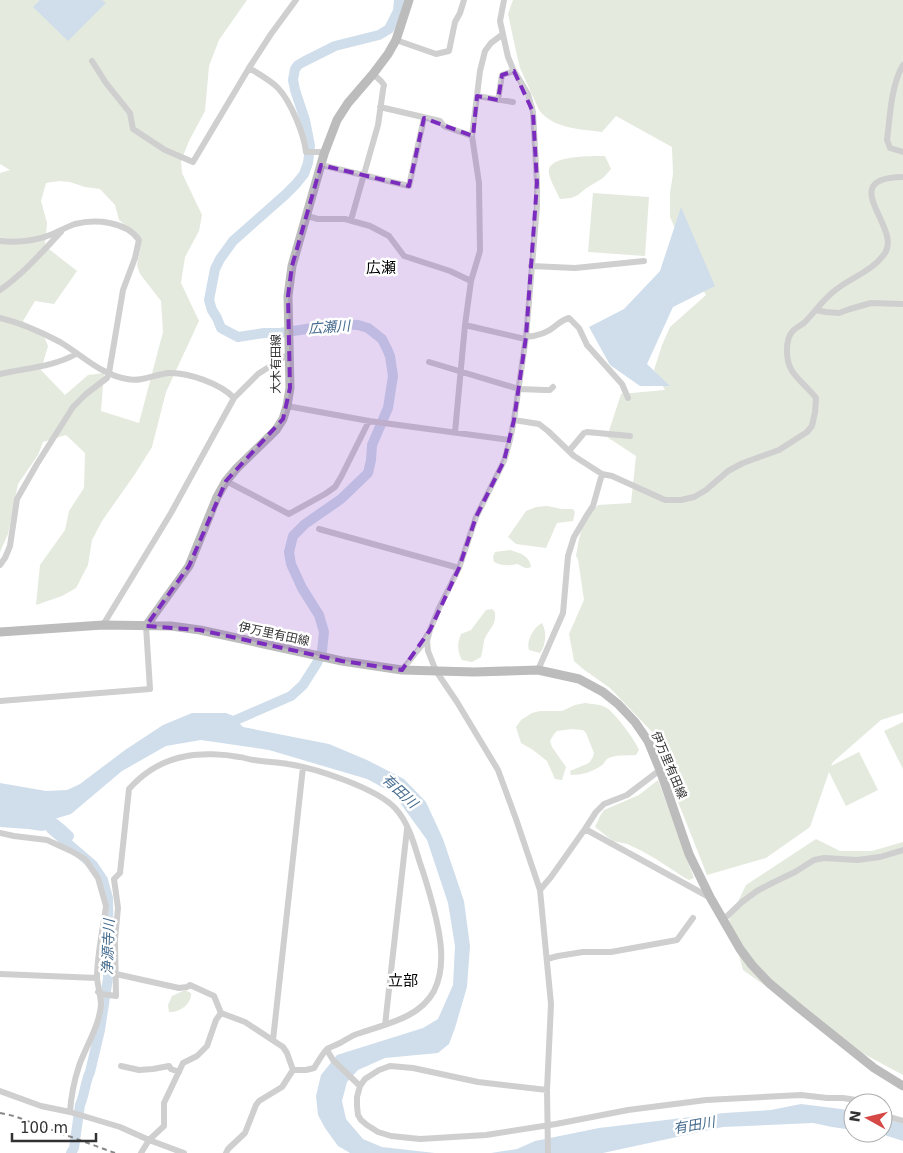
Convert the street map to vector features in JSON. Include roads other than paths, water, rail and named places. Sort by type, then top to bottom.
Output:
[{"type":"main road","name":"大木有田線","points":[[146,626],[189,566],[217,497],[226,481],[276,430],[282,419],[287,406],[290,388],[288,296],[292,266],[321,164],[322,153],[337,120],[388,54],[396,40],[409,0]]},
{"type":"main road","points":[[0,632],[103,625],[146,626]]},
{"type":"main road","name":"伊万里有田線","points":[[146,626],[171,626],[200,630],[342,661],[402,670],[474,672],[538,670],[579,679],[603,692],[618,704],[635,722],[648,741],[689,854],[710,898],[740,949],[752,965],[769,983],[874,1068],[903,1086]]},
{"type":"street","points":[[92,62],[130,113],[133,129],[165,150],[193,162],[249,68],[296,0]]},
{"type":"street","points":[[396,40],[436,54],[449,51],[455,22],[460,14],[464,0]]},
{"type":"street","points":[[402,670],[422,645],[430,630],[459,568],[476,518],[504,462],[510,440],[519,388],[526,338],[537,206],[537,183],[533,112],[528,94],[508,57],[500,21],[504,0]]},
{"type":"street","points":[[455,432],[471,281],[480,252],[479,183],[472,136],[480,71],[485,51],[491,43],[504,34]]},
{"type":"street","points":[[903,65],[896,82],[887,140],[890,148],[903,152]]},
{"type":"street","points":[[249,68],[271,82],[282,94],[304,139],[306,152],[322,153]]},
{"type":"street","points":[[498,100],[502,75],[514,71]]},
{"type":"street","points":[[351,220],[378,125],[384,85],[373,74]]},
{"type":"street","points":[[477,96],[513,102]]},
{"type":"street","points":[[380,107],[440,121],[446,127],[472,136]]},
{"type":"street","points":[[321,164],[409,186],[424,118]]},
{"type":"street","points":[[514,420],[539,424],[574,456],[602,474],[612,476],[665,500],[681,500],[694,497],[706,490],[728,471],[743,463],[779,450],[807,432],[812,426],[815,412],[816,398],[790,368],[787,353],[791,332],[804,322],[833,292],[877,263],[886,251],[886,230],[873,205],[871,197],[872,188],[877,182],[885,179],[903,177]]},
{"type":"street","points":[[307,216],[318,220],[345,218],[370,226],[389,236],[404,256],[450,271],[471,281]]},
{"type":"street","points":[[0,241],[10,242],[49,236],[80,223],[106,223],[123,227],[139,240],[135,258],[123,290],[107,378],[86,394],[74,407],[36,464],[16,499],[10,546],[0,565]]},
{"type":"street","points":[[0,290],[23,271],[66,228]]},
{"type":"street","points":[[532,266],[575,268],[644,261]]},
{"type":"street","points":[[816,310],[839,314],[871,303],[903,304]]},
{"type":"street","points":[[0,318],[29,327],[60,343],[109,373],[125,379],[133,380],[170,373],[193,376],[221,387],[234,398]]},
{"type":"street","points":[[465,325],[526,338],[552,329],[568,318],[579,328],[587,345],[622,384],[628,398]]},
{"type":"street","points":[[0,374],[52,364],[76,354]]},
{"type":"street","points":[[103,625],[171,513],[234,398],[258,374],[289,354]]},
{"type":"street","points":[[429,362],[519,388],[550,390],[553,387]]},
{"type":"street","points":[[287,406],[369,421],[510,440]]},
{"type":"street","points":[[226,481],[289,514],[325,494],[335,486],[342,476],[369,421]]},
{"type":"street","points":[[569,451],[587,432],[630,436]]},
{"type":"street","points":[[538,670],[563,613],[568,556],[576,533],[594,506],[602,474]]},
{"type":"street","points":[[319,529],[459,568]]},
{"type":"street","points":[[0,701],[150,689],[146,626]]},
{"type":"street","points":[[430,630],[427,641],[428,651],[436,671],[458,702],[498,770],[540,890],[550,1004],[547,1090],[548,1153]]},
{"type":"street","points":[[100,993],[116,996],[115,940],[118,908],[114,879],[120,873],[129,789],[136,780],[158,765],[173,759],[188,755],[205,754],[287,763],[341,779],[374,794],[394,808],[408,828],[430,893],[439,929],[442,956],[439,976],[427,1002],[415,1011],[385,1025],[356,1034],[326,1050],[314,1068],[293,1070]]},
{"type":"street","points":[[273,1040],[303,767]]},
{"type":"street","points":[[540,890],[596,812],[604,804],[627,795],[660,770]]},
{"type":"street","points":[[385,1025],[408,828]]},
{"type":"street","points":[[585,829],[710,898]]},
{"type":"street","points":[[0,833],[48,840],[84,859],[98,878],[106,906],[98,955],[97,978],[101,1004],[96,1024],[79,1066],[71,1098],[70,1112]]},
{"type":"street","points":[[723,920],[757,891],[814,860],[824,858],[857,860],[880,857],[903,850]]},
{"type":"street","points":[[547,960],[558,956],[583,952],[611,952],[677,940],[694,918]]},
{"type":"street","points":[[0,974],[97,978]]},
{"type":"street","points":[[116,974],[179,988],[190,985],[214,996],[221,1013],[245,1022],[283,1047],[293,1070]]},
{"type":"street","points":[[141,1153],[149,1140],[164,1126],[164,1103],[183,1063],[197,1056],[207,1046],[216,1020],[221,1013]]},
{"type":"street","points":[[326,1050],[333,1060],[360,1086]]},
{"type":"street","points":[[121,1066],[138,1070],[153,1070],[169,1066],[178,1072]]},
{"type":"street","points":[[547,1090],[478,1082],[421,1069],[390,1066],[370,1075],[360,1086],[357,1106],[358,1115],[361,1120],[378,1132],[391,1136],[420,1139],[486,1135],[547,1126],[628,1110],[706,1100],[801,1095],[843,1098]]},
{"type":"street","points":[[226,1153],[245,1133],[259,1101],[282,1087],[293,1070]]},
{"type":"street","points":[[0,1090],[41,1106],[70,1112],[120,1127],[184,1153]]},
{"type":"water","points":[[40,0],[102,0],[106,3],[68,41],[33,7]]},
{"type":"water","points":[[681,207],[715,286],[673,307],[647,364],[670,386],[640,386],[610,365],[589,327],[624,309],[660,271]]},
{"type":"water","name":"有田川","points":[[192,713],[226,713],[242,719],[239,723],[243,727],[329,744],[367,760],[404,779],[426,802],[443,839],[464,901],[470,946],[467,987],[449,1044],[438,1053],[385,1058],[358,1070],[347,1082],[342,1101],[346,1119],[363,1139],[382,1147],[435,1153],[350,1153],[338,1146],[318,1115],[316,1096],[321,1075],[337,1055],[423,1028],[438,1019],[453,985],[455,946],[448,903],[427,840],[393,793],[367,779],[269,750],[201,740],[166,746],[122,771],[71,814],[51,820],[49,824],[51,829],[42,831],[0,827],[0,783],[46,791],[67,790],[80,784],[125,750],[163,725]]},
{"type":"water","name":"有田川","points":[[801,1104],[843,1109],[843,1129],[813,1123],[723,1127],[603,1153],[491,1153],[517,1149],[535,1141],[599,1128],[724,1113],[771,1110]]},
{"type":"water","points":[[893,1121],[903,1124],[903,1141],[893,1138]]},
{"type":"waterway","name":"広瀬川","points":[[229,723],[291,696],[303,685],[317,663],[322,651],[324,632],[319,615],[302,588],[291,564],[289,552],[293,536],[305,524],[341,499],[368,473],[372,445],[388,408],[393,376],[390,356],[382,339],[368,328],[358,325],[337,324],[280,333],[264,333],[238,337],[221,328],[209,300],[215,269],[233,241],[285,195],[304,174],[308,163],[310,146],[305,120],[293,80],[295,69],[298,65],[335,46],[379,35],[389,29],[398,11],[399,0]]},
{"type":"waterway","name":"浄源寺川","points":[[39,814],[59,826],[69,836],[51,829],[93,865],[103,880],[108,898],[108,978],[100,1030],[80,1105],[74,1148],[71,1153]]},
{"type":"railway","points":[[0,1113],[14,1116],[115,1153]]},
{"type":"district","name":"広瀬","points":[[381,268]]},
{"type":"district","name":"立部","points":[[403,981]]}]
